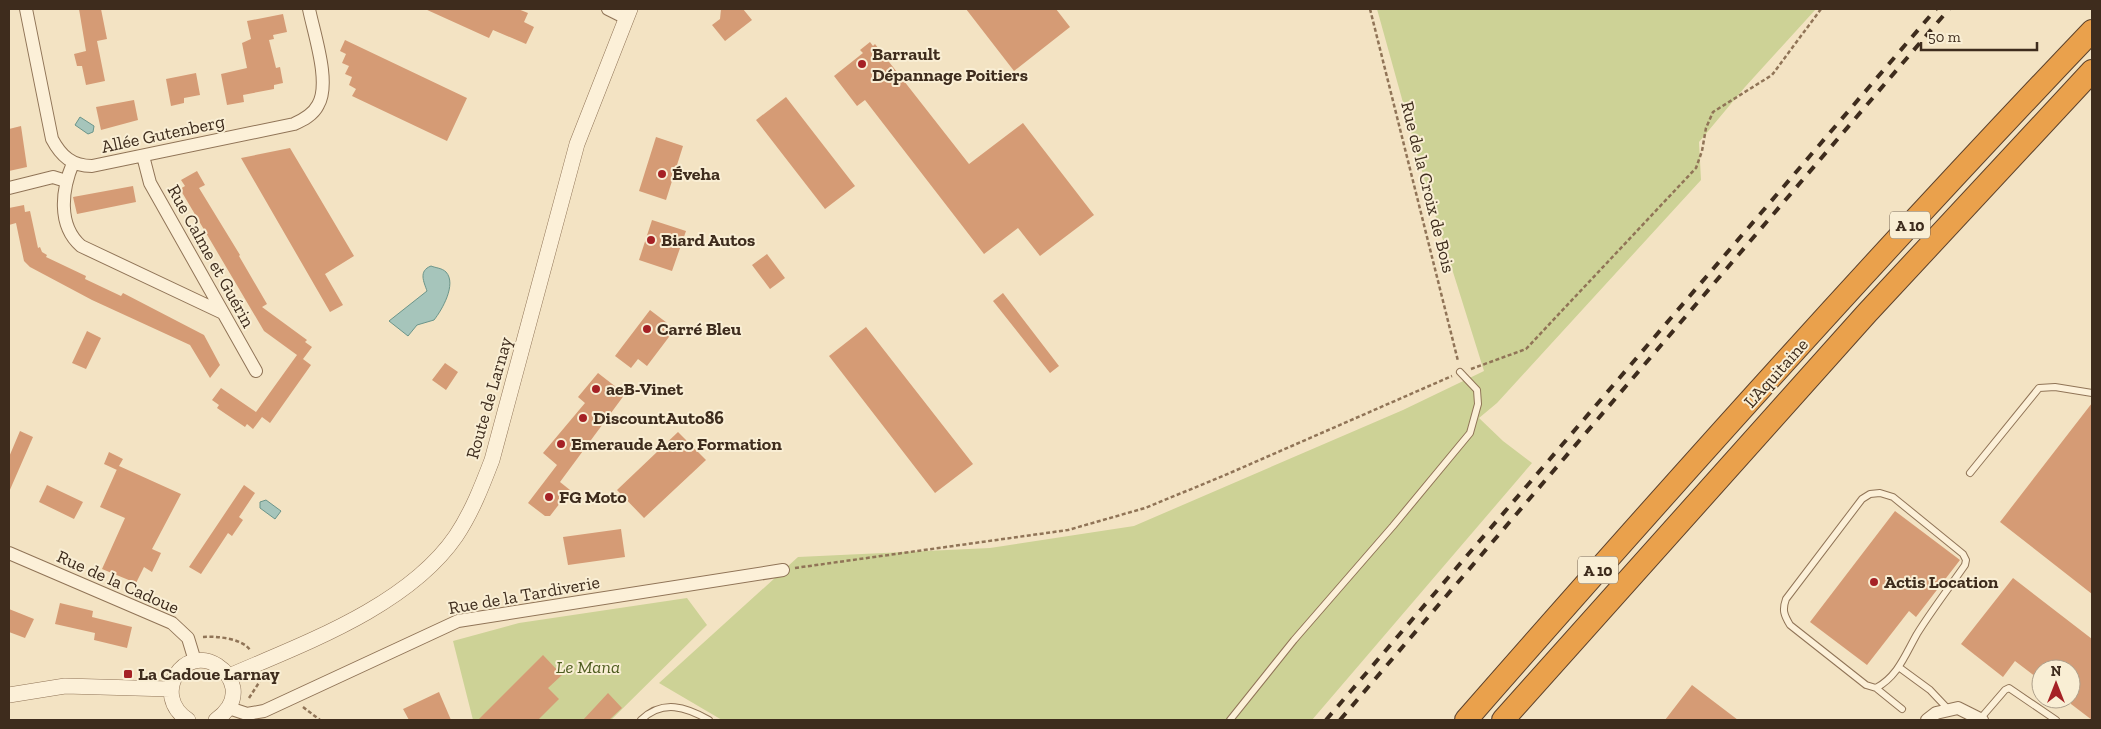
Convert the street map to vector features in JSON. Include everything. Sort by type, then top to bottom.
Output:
[{"type":"highway","name":"L'Aquitaine","points":[[1466,720],[1585,585],[1841,302],[2092,31]]},
{"type":"highway","name":"L'Aquitaine","points":[[1503,720],[1874,306],[2092,71]]},
{"type":"street","points":[[26,9],[52,139],[60,153],[73,163],[66,181],[63,201],[68,229],[72,239],[81,246],[223,313]]},
{"type":"street","name":"Allée Gutenberg","points":[[73,163],[92,166],[294,124],[307,118],[318,106],[323,80],[309,9]]},
{"type":"street","points":[[608,9],[628,13]]},
{"type":"street","name":"Route de Larnay","points":[[229,676],[300,646],[390,600],[431,564],[456,536],[476,501],[492,460],[577,144],[628,13]]},
{"type":"street","name":"Rue Calme et Guérin","points":[[143,156],[150,184],[256,371]]},
{"type":"street","points":[[9,188],[52,177],[66,181]]},
{"type":"street","name":"Rue de la Cadoue","points":[[9,553],[172,624],[188,638],[195,661]]},
{"type":"street","name":"Rue de la Tardiverie","points":[[229,708],[247,714],[264,711],[458,621],[783,570]]},
{"type":"street","points":[[188,720],[174,708],[170,689],[178,671],[195,661],[214,663],[229,676],[233,692],[229,708],[216,720]]},
{"type":"street","points":[[9,695],[65,686],[170,689]]},
{"type":"street","points":[[1927,720],[1936,713],[1948,708],[1966,710],[1981,719]]},
{"type":"lane","points":[[1230,720],[1294,640],[1393,526],[1470,433],[1478,404],[1477,390],[1460,372]]},
{"type":"lane","points":[[1970,473],[2039,388],[2055,387],[2092,393]]},
{"type":"lane","points":[[1876,688],[1884,684],[1900,668],[1918,634],[1965,565],[1966,560],[1962,554],[1893,497],[1880,493],[1870,494],[1862,498],[1786,599],[1784,615],[1790,625],[1815,646],[1866,685],[1876,688],[1902,709]]},
{"type":"lane","points":[[1900,668],[1930,690],[1948,708]]},
{"type":"lane","points":[[1981,719],[2004,690],[2009,688],[2052,719]]},
{"type":"lane","points":[[640,720],[649,712],[670,706],[689,709],[709,720]]},
{"type":"path","name":"Rue de la Croix de Bois","points":[[1370,9],[1460,372]]},
{"type":"path","points":[[783,570],[1068,530],[1145,508],[1223,476],[1460,372],[1526,349],[1696,168],[1712,112],[1772,75],[1821,9]]},
{"type":"green space","points":[[1377,9],[1816,9],[1745,87],[1699,142],[1701,180],[1497,403],[1479,418],[1503,441],[1532,463],[1312,720],[722,720],[659,683],[798,557],[990,548],[1134,526],[1403,410],[1484,371],[1427,189]]},
{"type":"green space","name":"Le Mana","points":[[687,598],[707,625],[611,720],[473,720],[453,641],[519,623]]},
{"type":"water","points":[[80,117],[94,126],[93,132],[88,134],[75,125]]},
{"type":"water","points":[[431,266],[446,272],[449,277],[450,283],[447,297],[434,320],[417,325],[408,336],[389,321],[427,291],[423,274]]},
{"type":"water","points":[[266,500],[281,511],[275,519],[260,508],[260,502]]},
{"type":"building","points":[[79,9],[101,9],[107,39],[97,41],[105,81],[86,85],[82,66],[77,66],[74,54],[86,51]]},
{"type":"building","points":[[425,9],[518,9],[528,13],[524,22],[534,27],[526,44],[493,30],[489,38]]},
{"type":"building","points":[[721,9],[743,9],[752,20],[725,41],[712,25],[720,19]]},
{"type":"building","points":[[966,9],[1056,9],[1070,27],[1014,71]]},
{"type":"building","points":[[283,14],[287,32],[273,35],[274,39],[269,40],[276,68],[280,67],[283,83],[274,85],[274,89],[243,95],[244,102],[227,105],[221,74],[247,68],[242,43],[251,39],[247,21]]},
{"type":"building","points":[[345,40],[467,98],[447,141],[352,96],[356,89],[349,85],[352,77],[345,74],[349,66],[342,63],[346,54],[340,51]]},
{"type":"building","points":[[870,42],[873,46],[875,44],[969,164],[1023,123],[1094,215],[1040,256],[1018,228],[984,254],[865,100],[857,106],[834,76],[863,53],[860,50]]},
{"type":"building","points":[[196,73],[200,95],[184,98],[184,103],[171,106],[166,79]]},
{"type":"building","points":[[786,97],[855,186],[825,209],[756,120]]},
{"type":"building","points":[[134,100],[138,120],[101,130],[96,107]]},
{"type":"building","points":[[21,126],[27,167],[9,171],[9,129]]},
{"type":"building","points":[[656,137],[683,146],[666,200],[639,191]]},
{"type":"building","points":[[290,148],[354,256],[325,274],[343,305],[330,312],[241,158]]},
{"type":"building","points":[[197,171],[205,185],[199,188],[267,304],[262,307],[307,340],[305,342],[312,347],[303,359],[311,365],[270,423],[262,417],[253,429],[247,424],[245,427],[217,408],[219,405],[212,400],[221,388],[256,412],[297,355],[264,331],[180,189],[185,186],[181,180]]},
{"type":"building","points":[[133,186],[136,202],[77,214],[73,197]]},
{"type":"building","points":[[24,205],[25,212],[30,211],[38,248],[40,247],[42,252],[47,255],[46,257],[86,276],[85,279],[121,296],[123,293],[204,335],[220,365],[210,378],[190,345],[92,300],[30,267],[24,261],[16,223],[9,225],[9,208]]},
{"type":"building","points":[[652,220],[686,231],[672,271],[639,260]]},
{"type":"building","points":[[767,254],[785,278],[770,289],[752,265]]},
{"type":"building","points":[[1003,293],[1059,366],[1050,373],[993,301]]},
{"type":"building","points":[[650,310],[675,329],[647,366],[638,359],[631,368],[615,356]]},
{"type":"building","points":[[866,327],[973,464],[935,493],[829,356]]},
{"type":"building","points":[[87,331],[101,338],[86,369],[72,363]]},
{"type":"building","points":[[445,363],[458,372],[446,390],[432,380]]},
{"type":"building","points":[[598,373],[625,394],[560,482],[570,490],[550,516],[545,516],[528,503],[557,465],[543,453],[585,403],[578,397]]},
{"type":"building","points":[[2092,403],[2092,594],[2000,522]]},
{"type":"building","points":[[20,431],[33,437],[9,492],[9,457]]},
{"type":"building","points":[[678,432],[706,460],[644,518],[617,490]]},
{"type":"building","points":[[109,452],[123,459],[119,466],[181,494],[152,549],[161,553],[152,572],[144,567],[136,583],[102,569],[125,518],[100,507],[117,470],[104,464]]},
{"type":"building","points":[[47,485],[83,502],[74,519],[39,502]]},
{"type":"building","points":[[244,485],[255,493],[239,517],[243,520],[232,536],[228,533],[201,574],[189,567]]},
{"type":"building","points":[[1895,511],[1960,560],[1916,617],[1909,611],[1867,665],[1810,622]]},
{"type":"building","points":[[621,529],[625,557],[568,565],[563,537]]},
{"type":"building","points":[[2013,578],[2092,639],[2092,720],[2078,709],[2081,709],[2081,659],[2031,659],[2031,673],[2015,661],[2003,677],[1961,644]]},
{"type":"building","points":[[60,603],[93,611],[92,617],[132,627],[127,648],[94,640],[95,633],[55,624]]},
{"type":"building","points":[[9,609],[34,619],[25,638],[9,632]]},
{"type":"building","points":[[543,655],[562,675],[548,688],[559,699],[538,720],[478,720]]},
{"type":"building","points":[[1692,685],[1738,720],[1665,720]]},
{"type":"building","points":[[439,692],[451,720],[409,720],[403,709]]},
{"type":"building","points":[[608,693],[622,708],[609,720],[583,720]]},
{"type":"railway","points":[[1326,720],[1936,9]]},
{"type":"railway","points":[[1340,720],[1949,9]]},
{"type":"place","name":"Barrault Dépannage Poitiers","points":[[862,64]]},
{"type":"place","name":"Éveha","points":[[662,174]]},
{"type":"place","name":"Biard Autos","points":[[651,240]]},
{"type":"place","name":"Carré Bleu","points":[[647,329]]},
{"type":"place","name":"aeB-Vinet","points":[[596,389]]},
{"type":"place","name":"DiscountAuto86","points":[[583,418]]},
{"type":"place","name":"Emeraude Aero Formation","points":[[561,444]]},
{"type":"place","name":"FG Moto","points":[[549,497]]},
{"type":"place","name":"Actis Location","points":[[1874,582]]},
{"type":"place","name":"La Cadoue Larnay","points":[[128,674]]}]
